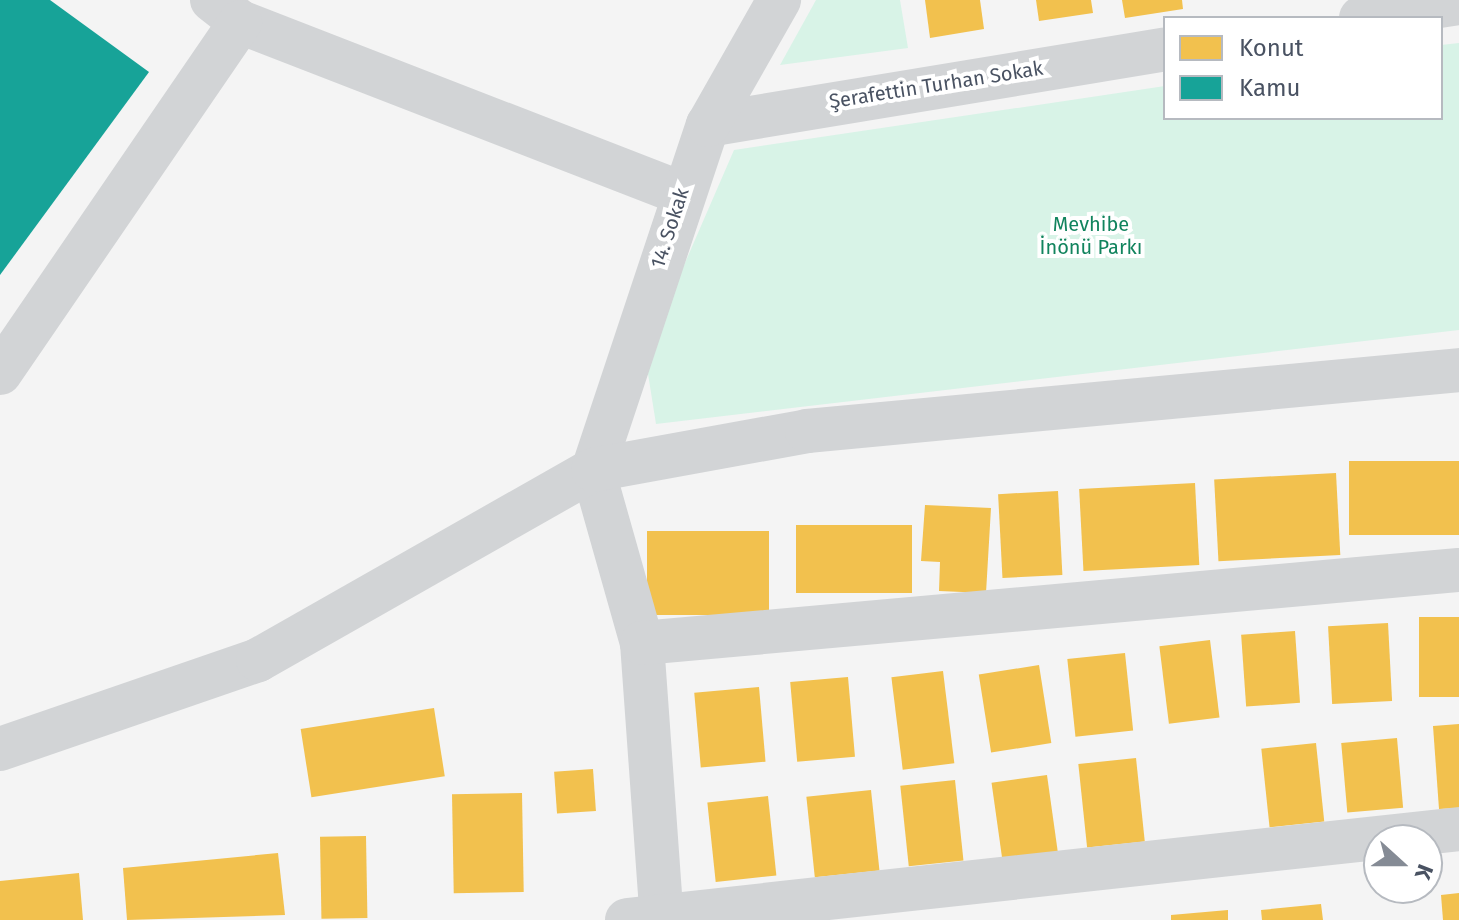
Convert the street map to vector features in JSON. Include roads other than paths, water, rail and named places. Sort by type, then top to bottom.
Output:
[{"type":"street","name":"14. Sokak","points":[[593,470],[681,193],[708,125],[779,0]]},
{"type":"street","points":[[1374,16],[1459,3]]},
{"type":"street","points":[[0,373],[226,11],[681,193]]},
{"type":"street","name":"Şerafettin Turhan Sokak","points":[[708,125],[1163,49]]},
{"type":"street","points":[[0,749],[258,660],[593,470],[807,431],[1459,370]]},
{"type":"street","points":[[593,470],[642,643],[651,919],[1459,829]]},
{"type":"street","points":[[642,643],[1459,570]]},
{"type":"park label","name":"Mevhibe İnönü Parkı","points":[[1091,236]]}]
